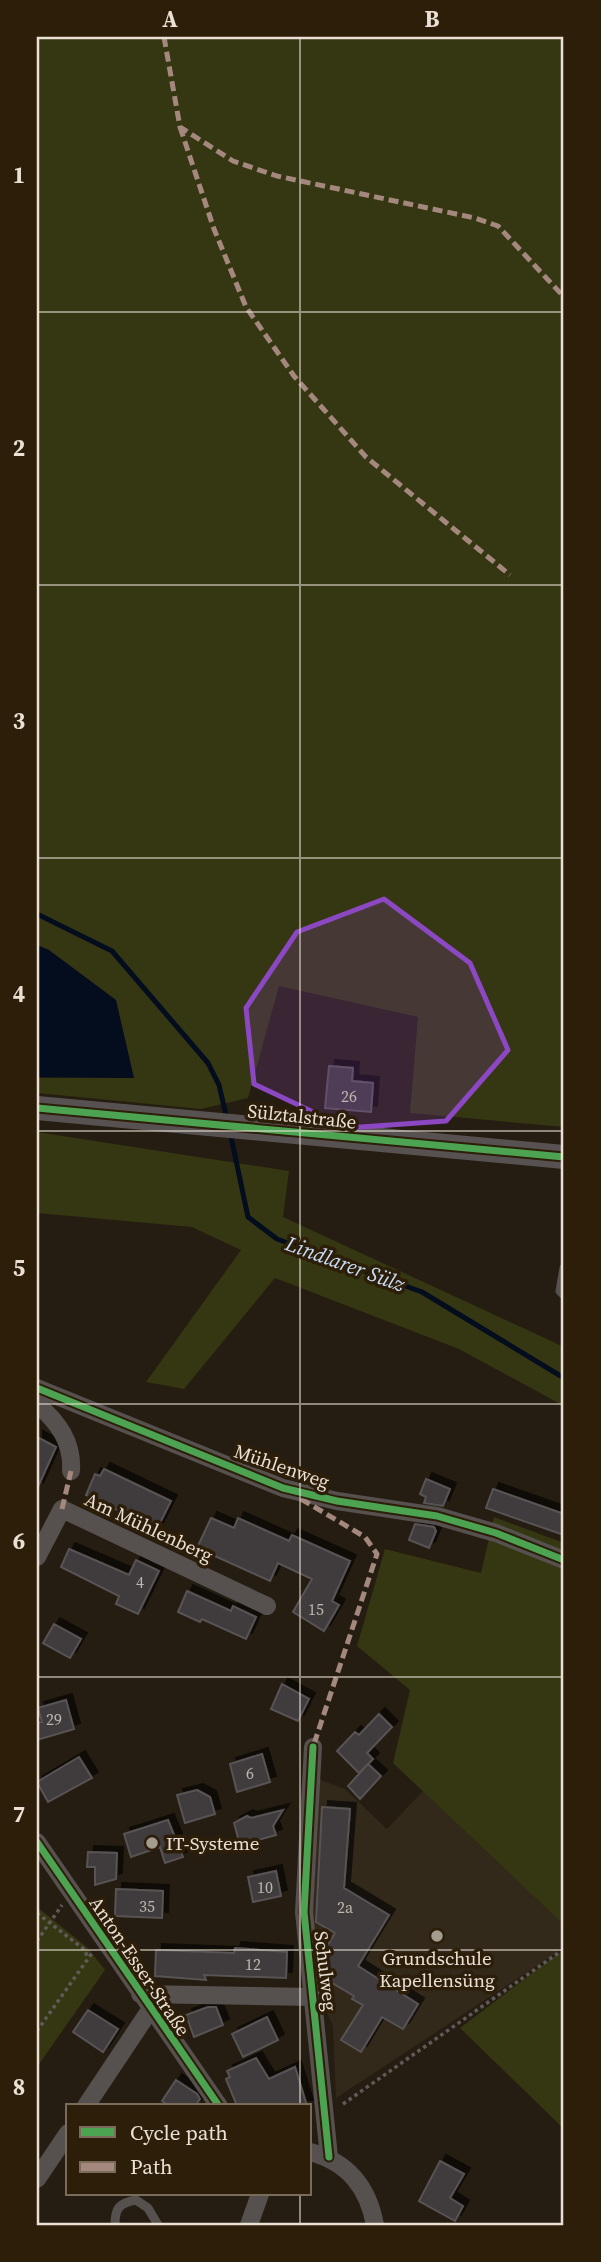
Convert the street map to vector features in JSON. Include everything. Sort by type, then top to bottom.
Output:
[{"type":"main road","name":"Sülztalstraße","points":[[37,1108],[564,1157]]},
{"type":"street","name":"Mühlenweg","points":[[37,1388],[283,1488],[337,1501],[438,1516],[496,1533],[564,1560]]},
{"type":"street","name":"Am Mühlenberg","points":[[37,1404],[60,1426],[67,1439],[71,1471]]},
{"type":"street","name":"Am Mühlenberg","points":[[37,1557],[62,1509],[267,1606]]},
{"type":"street","name":"Schulweg","points":[[313,1747],[304,1912],[308,1977],[315,1997],[329,2157]]},
{"type":"street","name":"Anton-Esser-Straße","points":[[37,1842],[218,2104]]},
{"type":"street","name":"Schulweg","points":[[145,2002],[315,1997]]},
{"type":"street","name":"Anton-Esser-Straße","points":[[87,2104],[145,2002]]},
{"type":"street","points":[[37,2179],[66,2136]]},
{"type":"street","points":[[312,2153],[329,2157],[362,2184],[375,2225]]},
{"type":"street","points":[[249,2225],[259,2196]]},
{"type":"lane","points":[[564,1268],[560,1291],[564,1295]]},
{"type":"lane","points":[[114,2225],[116,2208],[122,2202],[136,2200],[148,2208],[158,2225]]},
{"type":"path","points":[[37,1941],[71,1892]]},
{"type":"path","points":[[37,1913],[85,1950],[88,1956]]},
{"type":"path","points":[[37,2031],[88,1956],[105,1942]]},
{"type":"path","points":[[325,2116],[564,1948]]},
{"type":"highlighted area","points":[[384,899],[470,963],[508,1050],[446,1121],[347,1128],[254,1084],[246,1008],[297,932]]},
{"type":"shaded area","points":[[37,37],[564,37],[564,1127],[410,1113],[418,1017],[279,986],[248,1098],[201,1109],[37,1093],[37,1078],[134,1078],[49,950],[37,945]]},
{"type":"shaded area","points":[[37,1132],[289,1171],[283,1217],[564,1347],[564,1406],[459,1349],[275,1278],[184,1389],[146,1382],[241,1250],[192,1227],[37,1213]]},
{"type":"shaded area","points":[[494,1517],[564,1543],[564,1925],[393,1763],[410,1690],[357,1646],[385,1549],[481,1573]]},
{"type":"shaded area","name":"Grundschule Kapellensüng","points":[[315,1778],[345,1789],[387,1829],[423,1791],[564,1925],[564,1948],[336,2098],[333,2026],[309,1972]]},
{"type":"shaded area","points":[[37,1907],[88,1948],[105,1970],[37,2067]]},
{"type":"shaded area","points":[[564,1949],[564,2129],[460,2028]]},
{"type":"water","points":[[37,945],[49,950],[116,1000],[134,1078],[37,1077]]},
{"type":"building","points":[[329,1066],[353,1068],[352,1081],[373,1083],[371,1112],[325,1108]]},
{"type":"building","points":[[37,1437],[56,1447],[37,1489]]},
{"type":"building","points":[[104,1469],[171,1501],[157,1529],[86,1495],[95,1474],[100,1476]]},
{"type":"building","points":[[426,1479],[450,1489],[443,1506],[424,1503],[426,1497],[420,1494]]},
{"type":"building","points":[[493,1489],[564,1514],[564,1535],[486,1508]]},
{"type":"building","points":[[211,1518],[234,1528],[238,1518],[289,1541],[292,1535],[350,1561],[332,1601],[339,1605],[324,1631],[293,1612],[312,1579],[278,1563],[270,1581],[197,1548]]},
{"type":"building","points":[[415,1524],[434,1527],[436,1531],[429,1548],[409,1540]]},
{"type":"building","points":[[69,1549],[129,1575],[136,1560],[159,1571],[138,1614],[116,1604],[119,1596],[61,1567]]},
{"type":"building","points":[[187,1591],[231,1611],[233,1606],[256,1617],[246,1639],[202,1619],[200,1622],[178,1612]]},
{"type":"building","points":[[54,1624],[81,1639],[70,1658],[43,1643]]},
{"type":"building","points":[[282,1684],[309,1699],[298,1721],[271,1709]]},
{"type":"building","points":[[66,1700],[74,1729],[37,1740],[37,1723],[42,1722],[38,1708]]},
{"type":"building","points":[[379,1714],[392,1727],[367,1753],[373,1759],[359,1773],[337,1751],[355,1732],[359,1735]]},
{"type":"building","points":[[262,1754],[270,1782],[237,1792],[230,1764]]},
{"type":"building","points":[[79,1757],[92,1778],[48,1802],[37,1782]]},
{"type":"building","points":[[368,1764],[381,1776],[360,1799],[348,1786]]},
{"type":"building","points":[[197,1790],[210,1797],[215,1814],[185,1823],[177,1795]]},
{"type":"building","points":[[322,1807],[350,1809],[344,1888],[389,1915],[358,1966],[418,2004],[403,2029],[382,2017],[361,2052],[341,2040],[363,2005],[352,1999],[354,1996],[322,1977],[320,1958],[335,1933],[316,1922]]},
{"type":"building","points":[[283,1810],[273,1826],[276,1835],[240,1845],[234,1823],[247,1816],[251,1818]]},
{"type":"building","name":"IT-Systeme","points":[[168,1820],[183,1857],[165,1863],[160,1847],[131,1857],[124,1834]]},
{"type":"building","points":[[88,1852],[117,1853],[116,1879],[95,1885],[95,1867],[87,1867]]},
{"type":"building","points":[[276,1871],[281,1896],[253,1902],[248,1877]]},
{"type":"building","points":[[116,1889],[163,1891],[162,1918],[115,1916]]},
{"type":"building","points":[[235,1948],[287,1952],[286,1978],[204,1975],[206,1980],[155,1976],[156,1950],[234,1953]]},
{"type":"building","points":[[216,2007],[223,2025],[194,2037],[186,2015]]},
{"type":"building","points":[[88,2010],[118,2029],[103,2052],[73,2032]]},
{"type":"building","points":[[267,2017],[278,2040],[243,2057],[232,2034]]},
{"type":"building","points":[[256,2058],[269,2079],[295,2067],[306,2104],[236,2104],[226,2079],[230,2077],[227,2071]]},
{"type":"building","points":[[176,2080],[200,2099],[196,2104],[167,2104],[162,2101]]},
{"type":"building","points":[[440,2161],[464,2174],[450,2198],[463,2206],[455,2221],[419,2201]]},
{"type":"waterway","name":"Lindlarer Sülz","points":[[37,914],[112,951],[208,1063],[219,1085],[227,1119]]},
{"type":"waterway","name":"Lindlarer Sülz","points":[[230,1132],[248,1217],[277,1239],[422,1292],[564,1378]]},
{"type":"marked path","points":[[164,37],[180,127],[233,161],[277,176],[475,218],[498,226],[564,297]]},
{"type":"marked path","points":[[180,127],[214,229],[246,307],[294,376],[366,457],[510,575]]},
{"type":"marked path","points":[[62,1509],[71,1471]]},
{"type":"marked path","points":[[301,1499],[365,1537],[377,1554],[313,1747]]},
{"type":"cycle path","points":[[37,1108],[564,1157]]},
{"type":"cycle path","points":[[37,1388],[283,1488],[337,1501],[437,1516],[496,1533],[564,1560]]},
{"type":"cycle path","points":[[313,1747],[304,1912],[329,2157]]},
{"type":"cycle path","points":[[37,1842],[218,2104]]},
{"type":"place","name":"IT-Systeme","points":[[152,1843]]},
{"type":"place","name":"Grundschule Kapellensüng","points":[[437,1936]]}]
